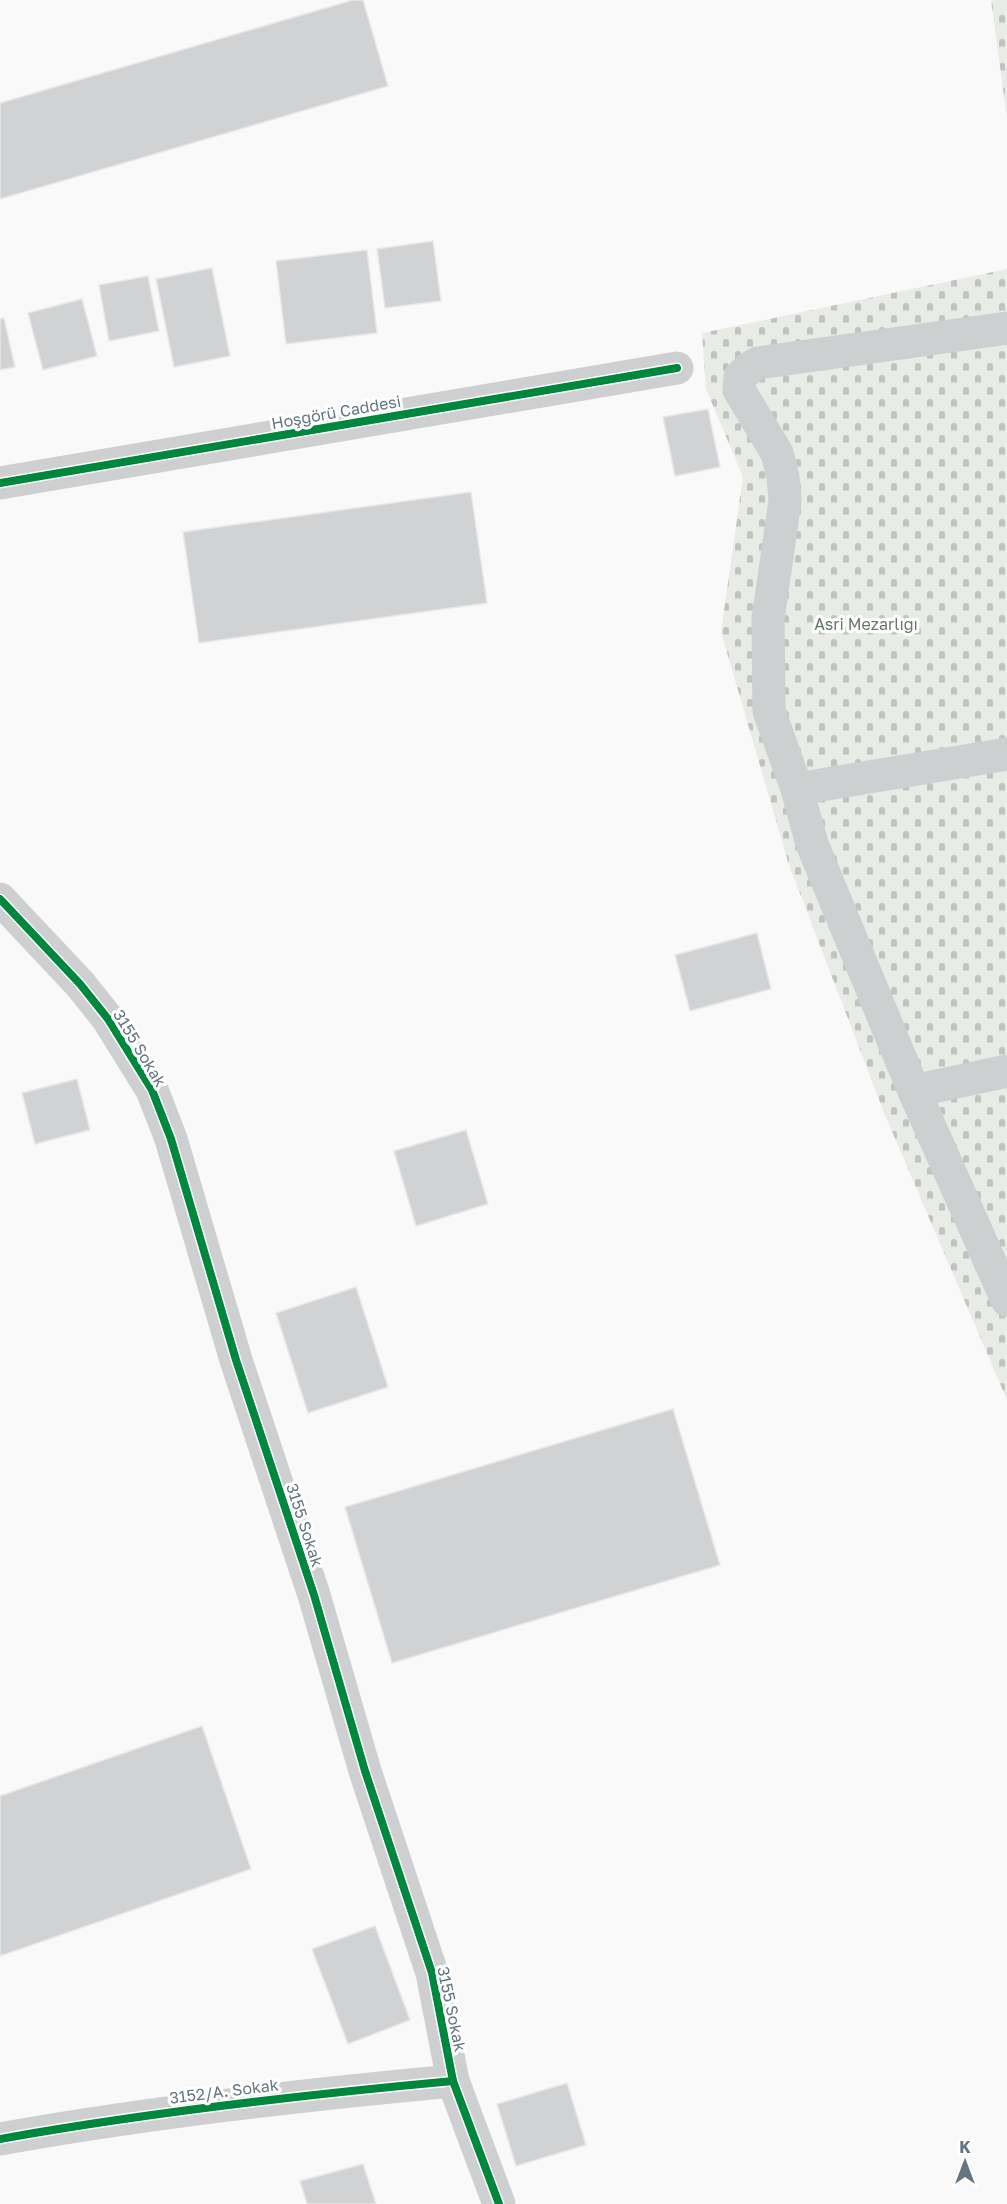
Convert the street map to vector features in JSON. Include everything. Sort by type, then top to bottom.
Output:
[{"type":"street","points":[[1007,328],[758,363],[747,369],[740,377],[739,390],[777,453],[783,477],[785,501],[768,620],[769,711],[797,789],[812,844],[914,1091],[1007,1300]]},
{"type":"street","name":"Hoşgörü Caddesi","points":[[0,483],[677,368]]},
{"type":"street","points":[[797,789],[1007,754]]},
{"type":"street","name":"3155 Sokak","points":[[0,899],[80,984],[108,1019],[152,1090],[171,1139],[236,1360],[315,1595],[364,1771],[432,1973],[453,2081],[499,2204]]},
{"type":"street","points":[[914,1091],[1007,1071]]},
{"type":"street","name":"3152/A. Sokak","points":[[0,2139],[103,2121],[295,2096],[453,2081]]},
{"type":"green space","points":[[991,0],[1007,0],[1007,118]]},
{"type":"green space","name":"Asri Mezarlığı","points":[[1007,269],[1007,1400],[885,1115],[789,865],[721,632],[743,477],[706,389],[702,333]]},
{"type":"building","points":[[353,0],[363,0],[388,86],[0,199],[0,103]]},
{"type":"building","points":[[433,241],[441,301],[385,308],[377,249]]},
{"type":"building","points":[[367,250],[377,333],[286,344],[276,261]]},
{"type":"building","points":[[212,268],[230,356],[174,367],[156,279]]},
{"type":"building","points":[[148,276],[159,331],[109,341],[99,285]]},
{"type":"building","points":[[82,299],[97,356],[43,370],[28,313]]},
{"type":"building","points":[[4,318],[15,367],[0,370],[0,319]]},
{"type":"building","points":[[708,409],[720,467],[675,476],[663,417]]},
{"type":"building","points":[[471,492],[487,603],[199,643],[183,532]]},
{"type":"building","points":[[757,933],[771,989],[690,1011],[675,955]]},
{"type":"building","points":[[77,1079],[90,1130],[35,1144],[22,1093]]},
{"type":"building","points":[[466,1130],[488,1204],[416,1226],[394,1151]]},
{"type":"building","points":[[356,1287],[388,1387],[308,1413],[276,1313]]},
{"type":"building","points":[[673,1409],[720,1565],[392,1663],[345,1507]]},
{"type":"building","points":[[202,1726],[251,1869],[0,1956],[0,1796]]},
{"type":"building","points":[[375,1926],[410,2020],[348,2044],[312,1949]]},
{"type":"building","points":[[567,2083],[586,2145],[516,2166],[497,2104]]},
{"type":"building","points":[[363,2164],[376,2204],[307,2204],[300,2181]]},
{"type":"cycle path","points":[[0,483],[677,368]]},
{"type":"cycle path","points":[[0,899],[80,984],[108,1019],[152,1090],[171,1139],[236,1360],[314,1595],[365,1771],[432,1973],[453,2081],[499,2204]]},
{"type":"cycle path","points":[[0,2139],[226,2105],[453,2081]]}]
